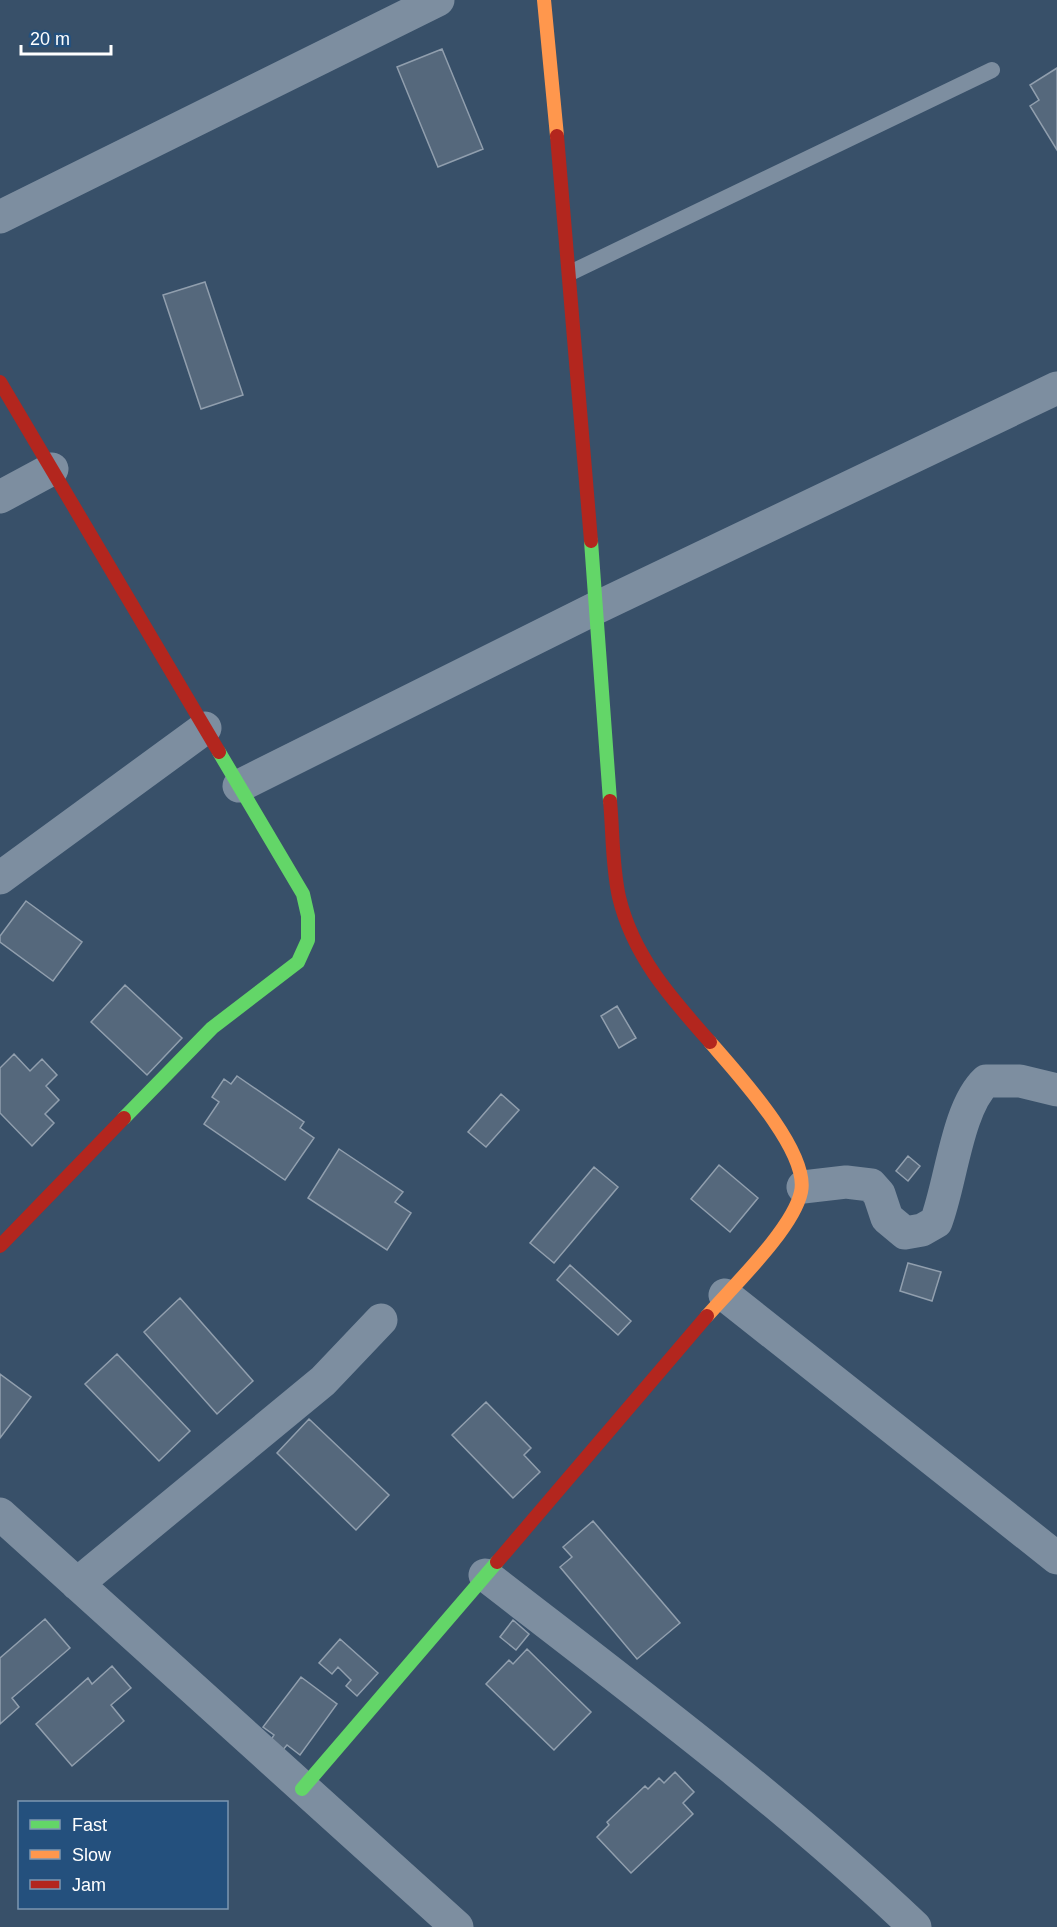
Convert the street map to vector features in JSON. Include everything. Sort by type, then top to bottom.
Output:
[{"type":"street","points":[[0,217],[438,0]]},
{"type":"street","points":[[302,1789],[793,1214],[803,1187],[799,1163],[786,1138],[699,1028],[664,990],[627,921],[618,882],[603,730],[572,272],[544,0]]},
{"type":"street","points":[[0,382],[303,894],[308,916],[308,940],[298,962],[212,1028],[0,1246]]},
{"type":"street","points":[[239,786],[596,608],[1057,388]]},
{"type":"street","points":[[0,497],[52,469]]},
{"type":"street","points":[[0,878],[205,728]]},
{"type":"street","points":[[803,1187],[846,1182],[871,1185],[879,1194],[887,1218],[905,1233],[922,1230],[936,1222],[967,1110],[975,1092],[986,1082],[998,1081],[1020,1081],[1057,1090]]},
{"type":"street","points":[[725,1295],[1057,1558]]},
{"type":"street","points":[[77,1584],[323,1381],[381,1320]]},
{"type":"street","points":[[0,1514],[457,1927]]},
{"type":"street","points":[[485,1575],[730,1765],[851,1866],[915,1927]]},
{"type":"lane","points":[[572,272],[992,70]]},
{"type":"building","points":[[442,49],[483,149],[438,167],[397,67]]},
{"type":"building","points":[[1057,68],[1057,150],[1030,106],[1039,100],[1030,85]]},
{"type":"building","points":[[205,282],[243,395],[201,409],[163,295]]},
{"type":"building","points":[[26,901],[82,942],[53,981],[0,942],[0,936]]},
{"type":"building","points":[[125,985],[182,1038],[147,1075],[91,1022]]},
{"type":"building","points":[[617,1006],[636,1038],[619,1048],[601,1016]]},
{"type":"building","points":[[14,1054],[30,1071],[42,1059],[57,1075],[46,1086],[59,1100],[45,1114],[54,1123],[32,1146],[0,1113],[0,1068]]},
{"type":"building","points":[[237,1076],[304,1122],[300,1128],[314,1138],[285,1180],[204,1124],[219,1102],[212,1097],[224,1079],[231,1084]]},
{"type":"building","points":[[501,1094],[519,1110],[486,1147],[468,1132]]},
{"type":"building","points":[[339,1149],[403,1192],[395,1202],[411,1213],[387,1250],[308,1198]]},
{"type":"building","points":[[908,1156],[920,1166],[908,1181],[896,1171]]},
{"type":"building","points":[[719,1165],[758,1198],[730,1232],[691,1199]]},
{"type":"building","points":[[594,1167],[618,1187],[554,1263],[530,1243]]},
{"type":"building","points":[[908,1263],[941,1272],[932,1301],[900,1291]]},
{"type":"building","points":[[570,1265],[631,1321],[618,1335],[557,1280]]},
{"type":"building","points":[[180,1298],[253,1381],[217,1414],[144,1332]]},
{"type":"building","points":[[117,1354],[190,1431],[159,1461],[85,1384]]},
{"type":"building","points":[[0,1374],[31,1397],[0,1438]]},
{"type":"building","points":[[486,1402],[531,1448],[524,1455],[540,1472],[513,1498],[452,1435]]},
{"type":"building","points":[[309,1419],[389,1495],[356,1530],[277,1453]]},
{"type":"building","points":[[593,1521],[680,1623],[637,1659],[560,1567],[572,1557],[563,1547]]},
{"type":"building","points":[[45,1619],[70,1648],[12,1698],[19,1707],[0,1724],[0,1658]]},
{"type":"building","points":[[513,1620],[529,1634],[516,1650],[500,1637]]},
{"type":"building","points":[[340,1639],[378,1673],[357,1696],[346,1686],[351,1680],[338,1667],[332,1674],[319,1663]]},
{"type":"building","points":[[527,1649],[591,1712],[554,1750],[486,1684],[509,1660],[513,1664]]},
{"type":"building","points":[[112,1666],[131,1688],[111,1705],[124,1721],[72,1766],[36,1724],[88,1678],[92,1684]]},
{"type":"building","points":[[301,1677],[337,1704],[300,1755],[287,1745],[281,1752],[269,1743],[274,1735],[263,1727]]},
{"type":"building","points":[[675,1772],[694,1792],[683,1803],[693,1814],[631,1873],[597,1837],[609,1825],[607,1822],[645,1786],[648,1789],[659,1778],[664,1783]]},
{"type":"traffic: fast","points":[[591,541],[610,801]]},
{"type":"traffic: fast","points":[[124,1118],[212,1028],[298,962],[308,940],[308,916],[303,894],[219,752]]},
{"type":"traffic: fast","points":[[302,1789],[497,1562]]},
{"type":"traffic: slow","points":[[544,0],[557,136]]},
{"type":"traffic: slow","points":[[707,1316],[775,1240],[796,1207],[801,1192],[801,1175],[783,1135],[753,1092],[710,1042]]},
{"type":"traffic: jam","points":[[557,136],[591,541]]},
{"type":"traffic: jam","points":[[0,382],[219,752]]},
{"type":"traffic: jam","points":[[610,801],[615,873],[625,918],[655,975],[710,1042]]},
{"type":"traffic: jam","points":[[0,1246],[124,1118]]},
{"type":"traffic: jam","points":[[497,1562],[707,1316]]}]
